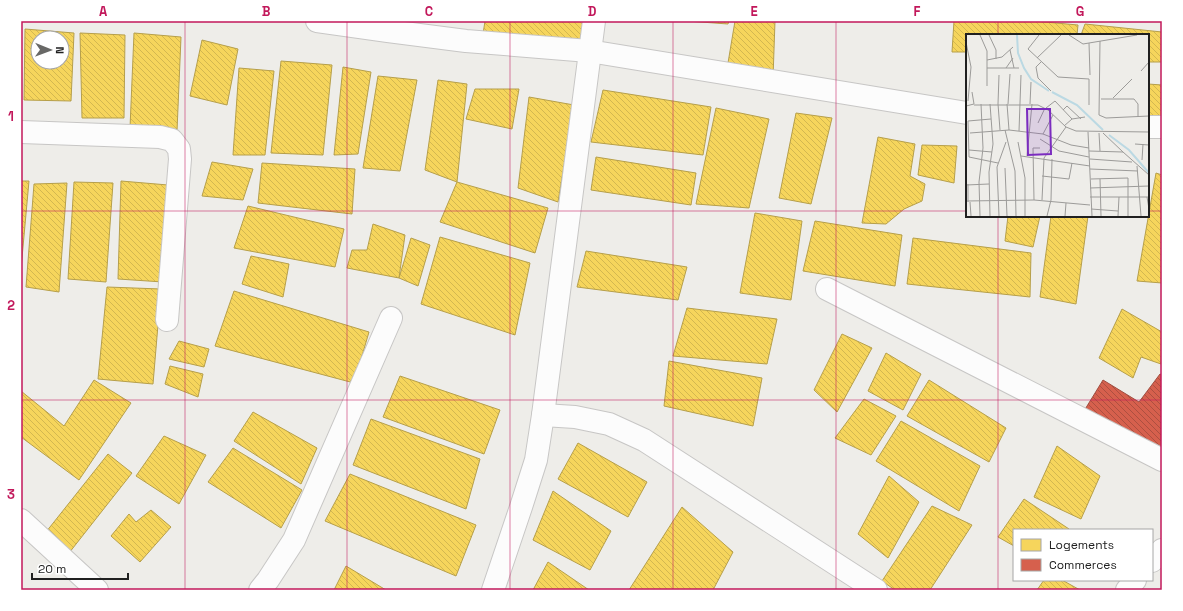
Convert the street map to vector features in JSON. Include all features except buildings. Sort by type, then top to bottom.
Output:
[{"type":"street","points":[[317,21],[466,41],[589,51],[966,113]]},
{"type":"street","points":[[493,590],[536,460],[594,21]]},
{"type":"street","points":[[1149,127],[1162,127]]},
{"type":"street","points":[[21,132],[160,137],[172,140],[179,148],[180,159],[167,320]]},
{"type":"street","points":[[827,289],[1162,460]]},
{"type":"street","points":[[260,590],[294,540],[391,318]]},
{"type":"street","points":[[543,415],[574,417],[609,424],[644,440],[876,590]]},
{"type":"street","points":[[21,520],[98,590]]},
{"type":"street","points":[[1153,560],[1162,550]]},
{"type":"street","points":[[1126,590],[1134,581]]}]
